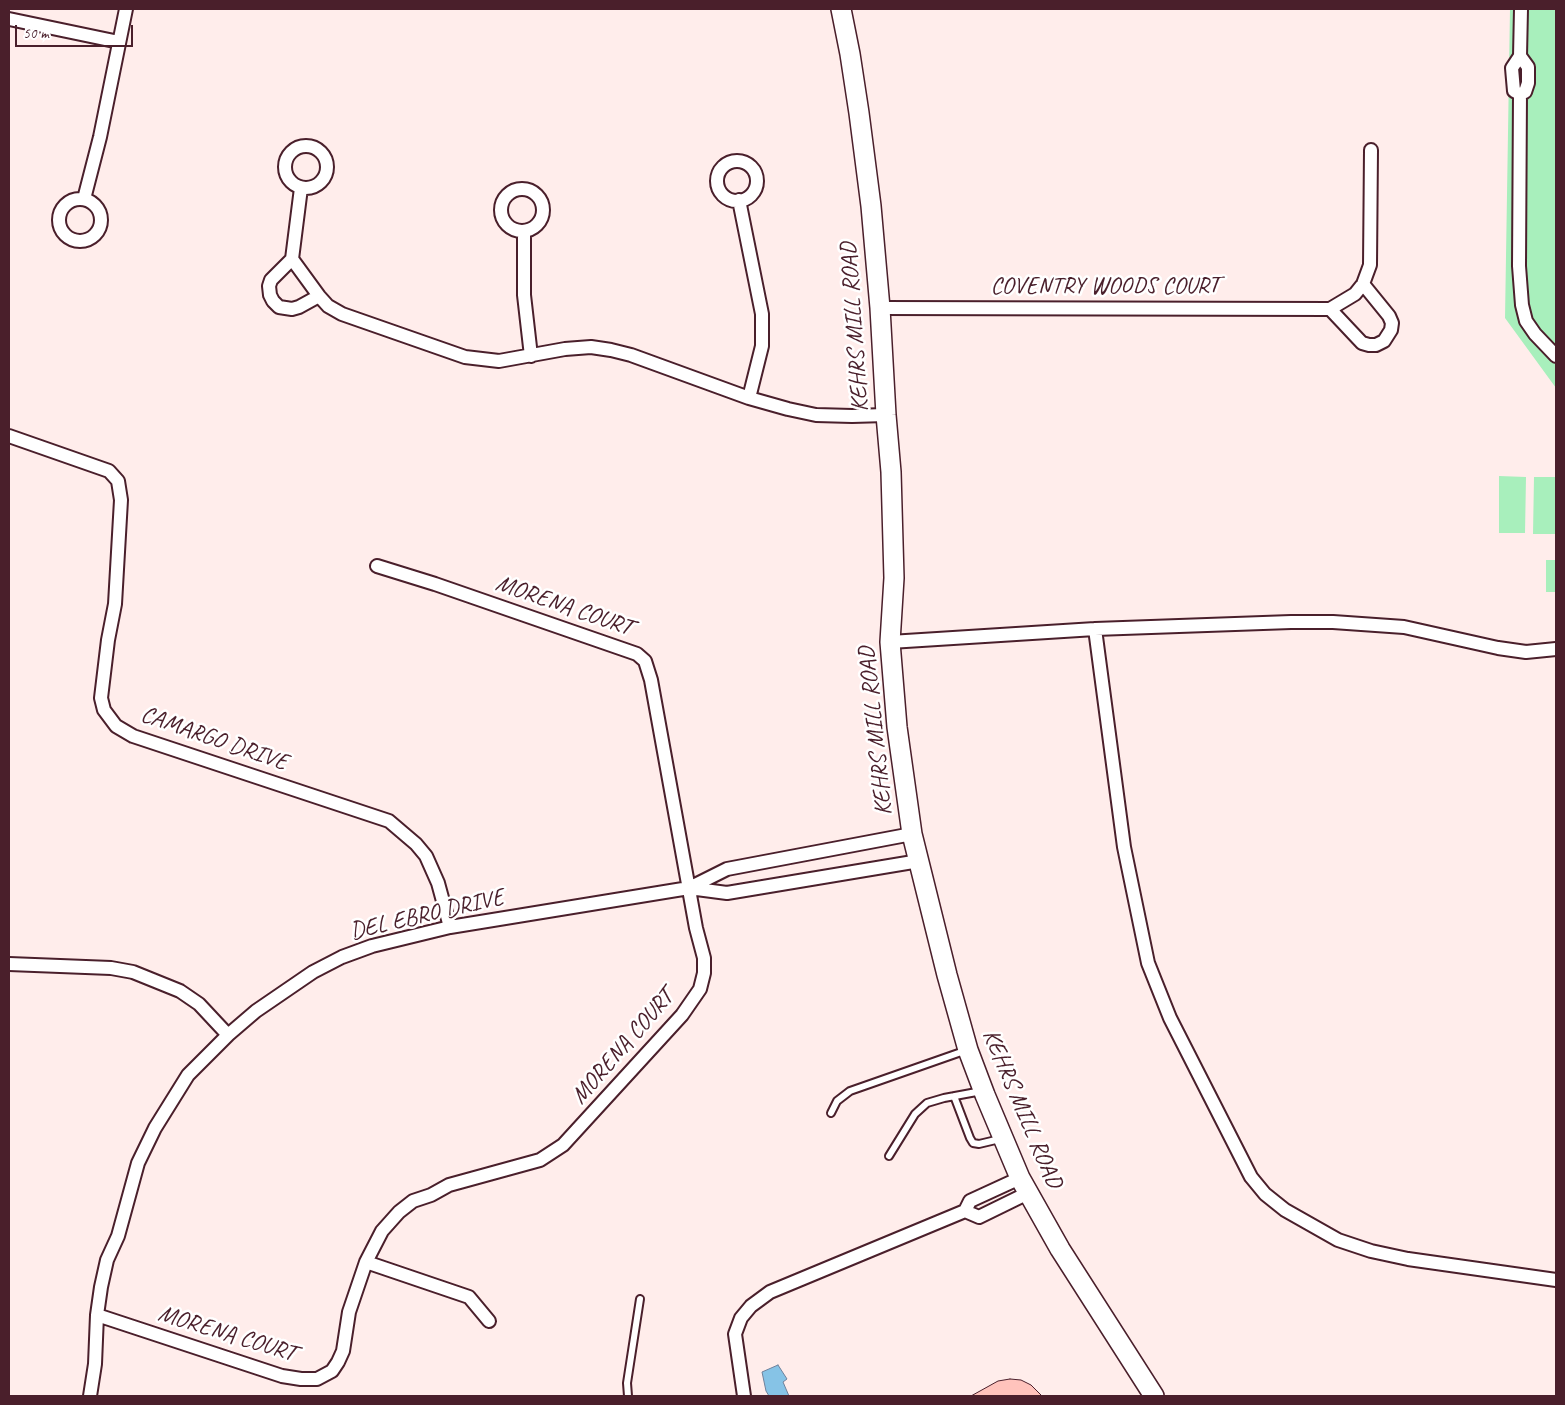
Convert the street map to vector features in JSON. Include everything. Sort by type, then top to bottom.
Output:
[{"type":"main road","name":"KEHRS MILL ROAD","points":[[841,9],[861,122],[880,308],[886,415],[892,472],[894,578],[890,642],[898,727],[912,834],[947,975],[968,1050],[1003,1139],[1024,1185],[1060,1249],[1154,1396]]},
{"type":"street","points":[[84,199],[100,137],[126,9]]},
{"type":"street","points":[[1521,9],[1520,56],[1528,67],[1528,83],[1525,92],[1520,94],[1519,266],[1522,305],[1526,321],[1535,334],[1556,356]]},
{"type":"street","points":[[9,19],[119,42]]},
{"type":"street","points":[[1363,284],[1389,316],[1392,323],[1389,336],[1384,342],[1376,345],[1362,343],[1356,339],[1330,309],[1355,294],[1363,284],[1370,266],[1371,150]]},
{"type":"street","points":[[301,188],[292,259],[271,280],[269,286],[270,294],[273,301],[279,307],[292,309],[319,296]]},
{"type":"street","points":[[739,200],[762,314],[762,346],[749,398]]},
{"type":"street","points":[[524,231],[524,295],[531,356]]},
{"type":"street","points":[[292,259],[328,306],[342,314],[465,357],[499,361],[565,348],[611,350],[631,355],[749,398],[788,409],[816,415],[886,415]]},
{"type":"street","name":"COVENTRY WOODS COURT","points":[[880,308],[1330,309]]},
{"type":"street","name":"CAMARGO DRIVE","points":[[9,436],[109,471],[118,481],[121,500],[115,604],[108,640],[101,698],[104,710],[116,726],[134,736],[389,821],[416,844],[426,856],[438,883],[450,927]]},
{"type":"street","name":"MORENA COURT","points":[[97,1315],[282,1376],[317,1379],[332,1371],[343,1351],[349,1312],[366,1262],[382,1230],[399,1212],[413,1202],[449,1186],[468,1179],[540,1160],[563,1145],[682,1015],[700,989],[704,974],[704,958],[696,928],[651,680],[645,661],[637,654],[436,584],[377,566]]},
{"type":"street","points":[[890,642],[966,639],[1095,629],[1342,622],[1404,627],[1498,648],[1526,652],[1556,650]]},
{"type":"street","points":[[1095,629],[1124,847],[1148,963],[1170,1018],[1252,1177],[1265,1194],[1285,1210],[1338,1240],[1371,1251],[1408,1259],[1556,1280]]},
{"type":"street","name":"DEL EBRO DRIVE","points":[[689,888],[727,869],[912,834]]},
{"type":"street","name":"DEL EBRO DRIVE","points":[[90,1396],[95,1364],[97,1315],[107,1260],[118,1236],[138,1163],[156,1128],[188,1075],[228,1035],[283,991],[342,957],[372,946],[450,927],[689,888],[727,892],[919,861]]},
{"type":"street","points":[[9,964],[111,968],[133,972],[180,991],[199,1004],[228,1035]]},
{"type":"street","points":[[965,1211],[979,1218],[1024,1185]]},
{"type":"street","points":[[744,1396],[735,1334],[741,1318],[752,1306],[770,1292],[965,1211],[970,1201],[1024,1185]]},
{"type":"street","points":[[366,1262],[469,1297],[489,1321]]},
{"type":"lane","points":[[831,1113],[837,1101],[850,1091],[968,1050]]},
{"type":"lane","points":[[889,1156],[919,1110],[927,1104],[983,1090]]},
{"type":"lane","points":[[954,1096],[973,1142],[980,1144],[1003,1139]]},
{"type":"lane","points":[[628,1396],[627,1383],[640,1300]]},
{"type":"green space","points":[[1510,9],[1556,9],[1556,388],[1505,318]]},
{"type":"green space","points":[[1499,476],[1526,477],[1525,533],[1499,533]]},
{"type":"green space","points":[[1534,477],[1556,477],[1556,534],[1533,534]]},
{"type":"green space","points":[[1546,560],[1556,560],[1556,592],[1546,592]]},
{"type":"water","points":[[778,1365],[787,1379],[783,1382],[789,1396],[769,1396],[766,1391],[762,1372]]},
{"type":"building","points":[[1021,1380],[1031,1385],[1042,1396],[971,1396],[998,1381]]}]
